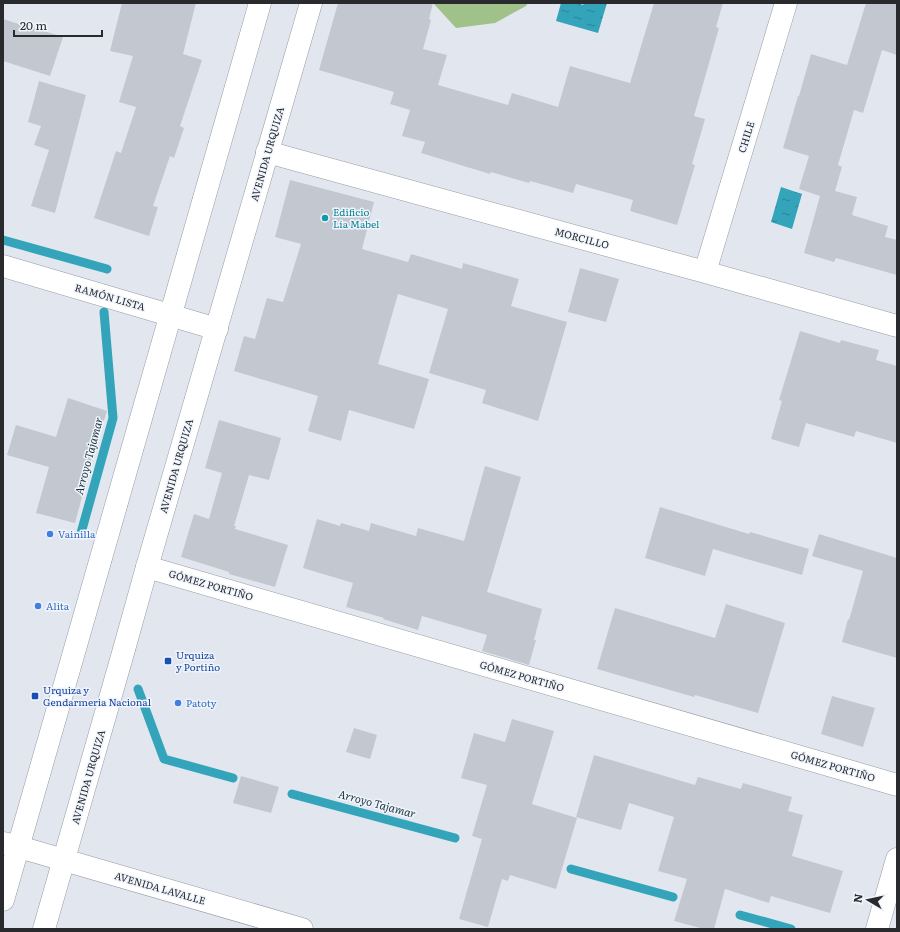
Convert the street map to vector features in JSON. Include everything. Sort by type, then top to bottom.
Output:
[{"type":"main road","points":[[3,900],[11,845],[171,315],[260,3]]},
{"type":"main road","name":"AVENIDA URQUIZA","points":[[44,929],[147,567],[311,3]]},
{"type":"main road","name":"CHILE","points":[[706,272],[786,3]]},
{"type":"main road","name":"MORCILLO","points":[[267,152],[706,272],[897,326]]},
{"type":"main road","name":"RAMÓN LISTA","points":[[3,266],[216,328]]},
{"type":"main road","name":"GÓMEZ PORTIÑO","points":[[147,567],[897,785]]},
{"type":"main road","name":"AVENIDA LAVALLE","points":[[11,845],[302,929]]},
{"type":"main road","points":[[877,929],[897,859]]},
{"type":"green space","points":[[433,3],[528,3],[526,6],[495,23],[456,28]]},
{"type":"water","points":[[561,3],[577,3],[583,5],[584,3],[607,3],[598,33],[556,21]]},
{"type":"water","points":[[781,187],[802,194],[792,229],[771,222]]},
{"type":"building","points":[[122,3],[196,3],[183,54],[202,60],[180,126],[184,128],[174,158],[170,156],[153,206],[158,207],[149,236],[94,218],[116,151],[121,153],[136,107],[119,102],[133,56],[110,51]]},
{"type":"building","points":[[338,3],[433,3],[429,19],[431,20],[423,49],[447,55],[438,85],[508,105],[512,93],[558,107],[570,66],[630,83],[654,3],[723,3],[716,27],[719,28],[694,116],[705,119],[692,164],[695,165],[677,225],[630,211],[633,200],[576,184],[573,193],[530,181],[529,183],[491,172],[490,174],[421,153],[425,142],[402,136],[410,110],[390,104],[394,92],[319,70]]},
{"type":"building","points":[[866,3],[897,3],[897,55],[882,50],[863,113],[854,110],[838,165],[842,167],[835,191],[857,197],[852,215],[888,226],[885,237],[897,240],[897,275],[836,258],[834,262],[804,253],[820,196],[799,189],[809,156],[783,148],[811,54],[847,65]]},
{"type":"building","points":[[3,19],[63,37],[50,76],[3,61]]},
{"type":"building","points":[[39,81],[86,95],[55,213],[31,206],[49,150],[34,145],[41,126],[28,122]]},
{"type":"building","points":[[290,180],[374,202],[362,249],[408,262],[411,254],[462,269],[463,263],[519,279],[511,306],[567,322],[538,421],[482,403],[486,390],[429,373],[448,309],[398,294],[378,364],[429,379],[414,429],[349,410],[341,441],[308,431],[318,396],[234,371],[244,336],[255,339],[267,298],[283,302],[301,244],[275,237]]},
{"type":"building","points":[[580,268],[619,279],[606,322],[568,312]]},
{"type":"building","points":[[800,331],[840,343],[841,340],[879,350],[876,360],[897,366],[897,443],[856,431],[854,437],[806,423],[799,447],[771,439],[782,401],[779,400]]},
{"type":"building","points":[[68,398],[107,411],[84,482],[86,482],[75,523],[36,513],[49,467],[7,455],[16,425],[56,437]]},
{"type":"building","points":[[219,420],[281,438],[269,480],[249,475],[234,526],[236,526],[235,529],[288,545],[275,587],[229,574],[229,572],[181,557],[194,514],[209,519],[222,473],[205,468]]},
{"type":"building","points":[[485,466],[521,477],[487,592],[542,609],[529,665],[482,651],[487,635],[422,616],[418,630],[346,607],[353,583],[303,568],[317,519],[340,526],[341,523],[369,531],[371,523],[416,536],[418,528],[464,541]]},
{"type":"building","points":[[660,507],[749,534],[750,532],[809,549],[802,575],[713,549],[705,576],[645,558]]},
{"type":"building","points":[[819,534],[897,558],[897,658],[842,642],[863,571],[812,556]]},
{"type":"building","points":[[726,604],[785,623],[758,713],[695,695],[694,697],[597,669],[615,608],[715,638]]},
{"type":"building","points":[[832,696],[875,708],[863,747],[821,734]]},
{"type":"building","points":[[512,719],[554,731],[532,804],[577,818],[556,889],[510,875],[508,881],[502,879],[488,927],[459,919],[482,839],[472,836],[487,785],[461,778],[474,733],[505,742]]},
{"type":"building","points":[[354,728],[377,735],[370,759],[346,752]]},
{"type":"building","points":[[594,755],[695,785],[698,777],[741,789],[743,783],[792,797],[788,811],[803,815],[792,856],[843,871],[830,913],[771,896],[769,903],[725,889],[714,929],[704,929],[674,921],[687,879],[658,871],[674,817],[629,803],[621,830],[576,817]]},
{"type":"building","points":[[241,776],[279,787],[271,813],[233,803]]},
{"type":"waterway","name":"Arroyo Tajamar","points":[[3,240],[107,269]]},
{"type":"waterway","name":"Arroyo Tajamar","points":[[81,533],[113,418],[104,312]]},
{"type":"waterway","name":"Arroyo Tajamar","points":[[138,689],[164,759],[233,778]]},
{"type":"waterway","name":"Arroyo Tajamar","points":[[292,794],[455,838]]},
{"type":"waterway","name":"Arroyo Tajamar","points":[[571,869],[673,897]]},
{"type":"waterway","name":"Arroyo Tajamar","points":[[740,915],[791,929]]},
{"type":"place","name":"Edificio Lía Mabel","points":[[325,218]]},
{"type":"place","name":"Vainilla","points":[[50,534]]},
{"type":"place","name":"Alita","points":[[38,606]]},
{"type":"place","name":"Urquiza y Portiño","points":[[168,661]]},
{"type":"place","name":"Urquiza y Gendarmeria Nacional","points":[[35,696]]},
{"type":"place","name":"Patoty","points":[[178,703]]}]
